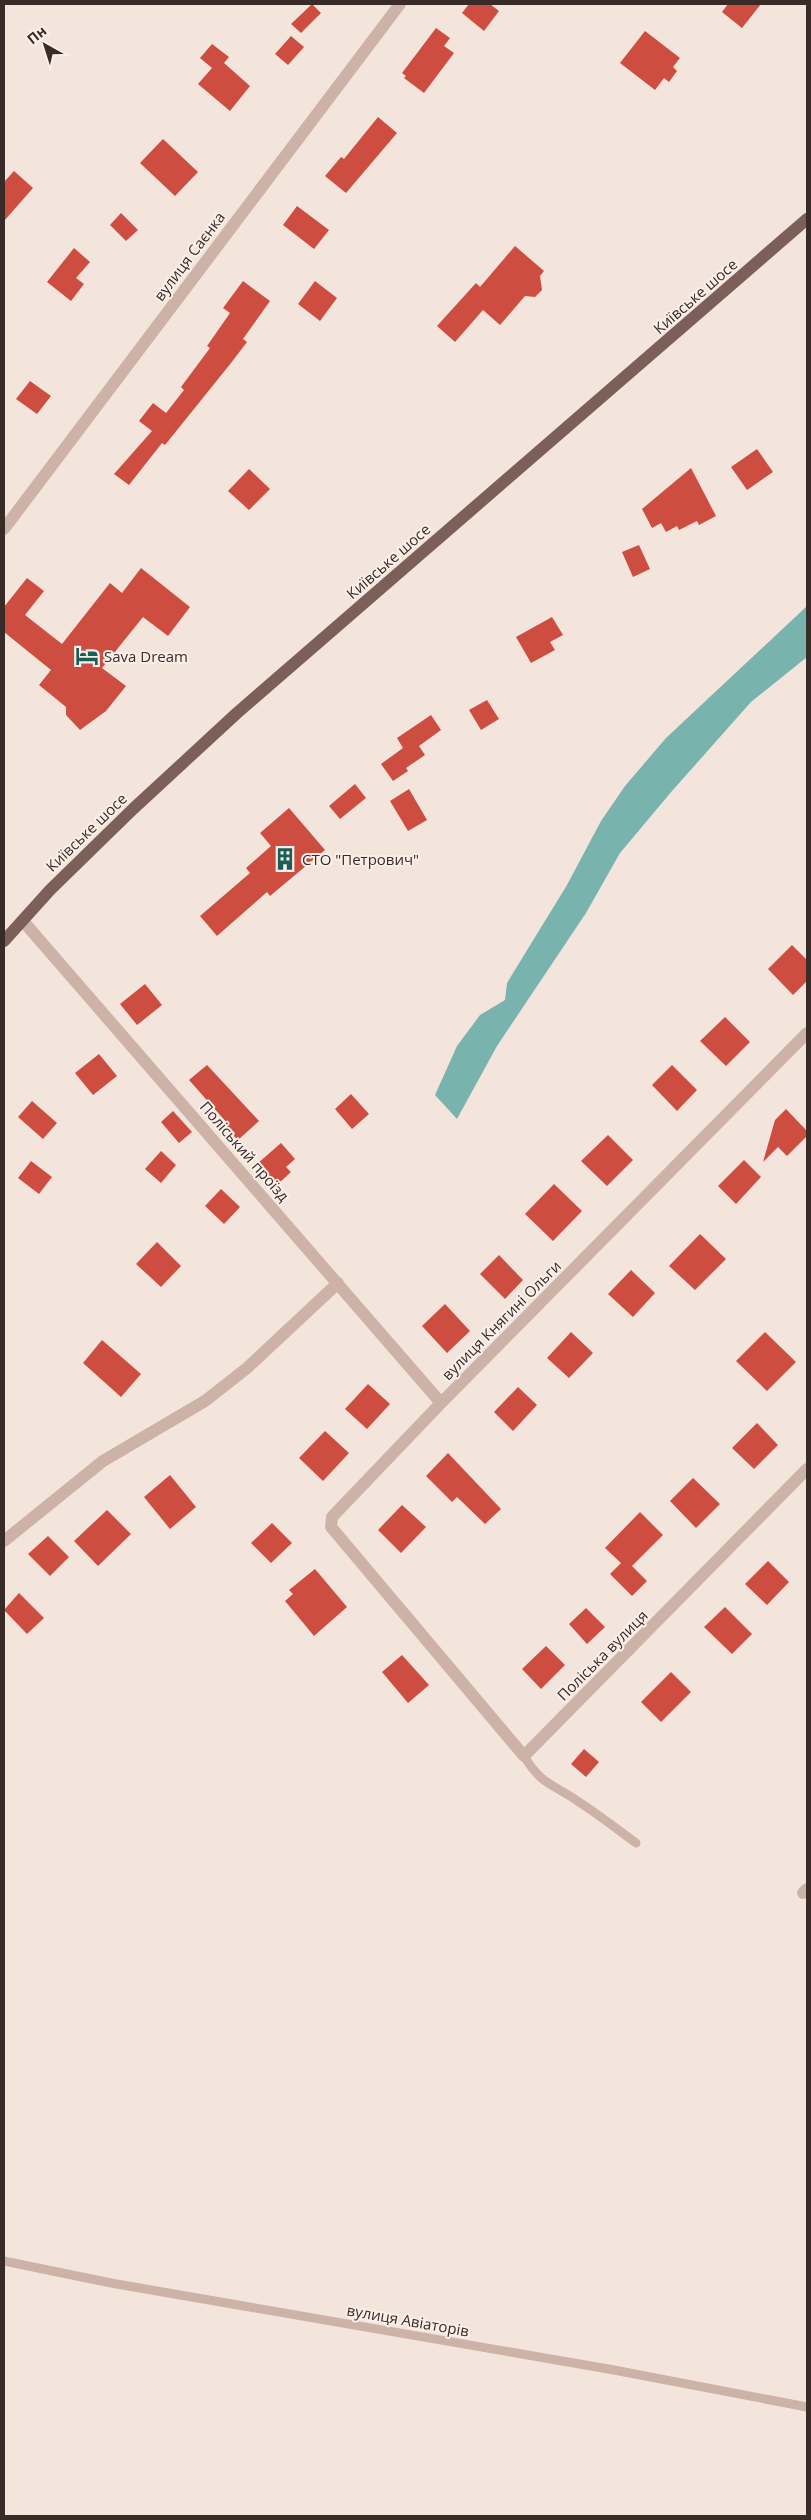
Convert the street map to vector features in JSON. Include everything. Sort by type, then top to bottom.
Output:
[{"type":"main road","name":"Київське шосе","points":[[4,941],[50,890],[133,809],[237,713],[807,220]]},
{"type":"street","name":"вулиця Саєнка","points":[[4,529],[400,4]]},
{"type":"street","name":"Поліський проїзд","points":[[23,921],[441,1403]]},
{"type":"street","name":"вулиця Княгині Ольги","points":[[524,1756],[331,1527],[330,1522],[332,1517],[441,1403],[807,1034]]},
{"type":"street","points":[[4,1541],[103,1461],[205,1401],[247,1368],[338,1283]]},
{"type":"street","name":"Поліська вулиця","points":[[524,1756],[807,1469]]},
{"type":"lane","points":[[524,1756],[534,1773],[543,1781],[578,1801],[636,1843]]},
{"type":"lane","name":"вулиця Авіаторів","points":[[4,2261],[111,2283],[604,2368],[807,2406]]},
{"type":"water","points":[[807,606],[807,657],[751,702],[620,853],[586,913],[497,1046],[457,1119],[435,1095],[457,1046],[480,1015],[505,1000],[507,983],[567,885],[601,821],[625,786],[666,738]]},
{"type":"building","points":[[312,4],[321,13],[301,33],[291,24]]},
{"type":"building","points":[[469,4],[490,4],[499,11],[484,31],[462,13]]},
{"type":"building","points":[[728,4],[761,4],[742,28],[722,12]]},
{"type":"building","points":[[436,28],[450,38],[444,46],[454,53],[424,93],[404,78],[406,76],[402,73]]},
{"type":"building","points":[[645,31],[680,58],[673,67],[677,71],[669,82],[664,78],[655,90],[620,63]]},
{"type":"building","points":[[291,36],[304,47],[288,65],[275,54]]},
{"type":"building","points":[[212,44],[229,57],[224,63],[250,86],[230,111],[198,84],[212,68],[200,58]]},
{"type":"building","points":[[378,117],[397,133],[346,193],[325,176],[341,157],[344,159]]},
{"type":"building","points":[[163,139],[198,172],[175,196],[140,163]]},
{"type":"building","points":[[14,171],[33,188],[4,221],[4,182]]},
{"type":"building","points":[[297,206],[329,230],[314,249],[283,225]]},
{"type":"building","points":[[121,213],[138,230],[126,241],[110,225]]},
{"type":"building","points":[[515,246],[544,271],[540,276],[542,290],[535,297],[525,296],[500,325],[483,310],[455,342],[437,326],[476,283],[480,287]]},
{"type":"building","points":[[74,248],[90,262],[76,278],[84,284],[71,301],[47,282]]},
{"type":"building","points":[[243,281],[270,301],[243,339],[247,342],[231,363],[165,445],[162,443],[129,485],[114,474],[152,431],[139,421],[153,403],[166,413],[184,390],[181,387],[210,348],[207,346],[230,313],[223,308]]},
{"type":"building","points":[[315,281],[337,298],[320,321],[298,304]]},
{"type":"building","points":[[30,381],[51,396],[37,414],[16,399]]},
{"type":"building","points":[[757,449],[773,472],[747,490],[731,467]]},
{"type":"building","points":[[691,468],[716,516],[699,525],[697,521],[679,530],[677,526],[666,532],[661,523],[652,528],[642,509]]},
{"type":"building","points":[[249,469],[270,489],[249,510],[228,491]]},
{"type":"building","points":[[639,545],[650,569],[633,577],[622,552]]},
{"type":"building","name":"Sava Dream","points":[[141,568],[190,607],[168,636],[143,617],[102,668],[126,686],[106,711],[80,730],[66,715],[66,707],[39,685],[51,670],[4,632],[4,607],[27,578],[44,591],[25,615],[62,644],[110,583],[122,593]]},
{"type":"building","points":[[552,617],[563,635],[550,642],[555,650],[531,663],[516,637]]},
{"type":"building","points":[[487,700],[499,719],[481,730],[469,710]]},
{"type":"building","points":[[431,715],[441,730],[419,746],[425,755],[406,768],[408,771],[393,781],[381,764],[403,748],[397,738]]},
{"type":"building","points":[[355,784],[366,798],[340,819],[329,806]]},
{"type":"building","points":[[409,789],[427,820],[408,831],[390,801]]},
{"type":"building","name":"СТО \"Петрович\"","points":[[289,808],[325,850],[270,896],[267,892],[217,936],[200,916],[250,873],[246,868],[271,846],[260,833]]},
{"type":"building","points":[[792,945],[807,960],[807,981],[793,995],[768,969]]},
{"type":"building","points":[[145,984],[162,1005],[137,1025],[120,1004]]},
{"type":"building","points":[[725,1017],[750,1042],[726,1066],[700,1041]]},
{"type":"building","points":[[99,1054],[117,1076],[93,1095],[75,1073]]},
{"type":"building","points":[[207,1065],[259,1121],[238,1140],[225,1127],[228,1124],[189,1080]]},
{"type":"building","points":[[672,1065],[697,1090],[677,1111],[652,1085]]},
{"type":"building","points":[[351,1094],[369,1114],[352,1129],[335,1109]]},
{"type":"building","points":[[32,1101],[57,1123],[43,1139],[18,1117]]},
{"type":"building","points":[[786,1109],[807,1131],[807,1136],[787,1156],[778,1147],[763,1162],[775,1120]]},
{"type":"building","points":[[173,1111],[192,1132],[179,1143],[161,1122]]},
{"type":"building","points":[[608,1135],[633,1160],[607,1186],[581,1161]]},
{"type":"building","points":[[281,1143],[295,1159],[286,1167],[291,1172],[276,1186],[257,1164]]},
{"type":"building","points":[[161,1151],[176,1165],[161,1183],[145,1169]]},
{"type":"building","points":[[744,1160],[761,1177],[736,1204],[718,1186]]},
{"type":"building","points":[[31,1161],[52,1177],[39,1194],[18,1178]]},
{"type":"building","points":[[554,1184],[582,1211],[553,1241],[525,1214]]},
{"type":"building","points":[[221,1189],[240,1207],[224,1224],[205,1206]]},
{"type":"building","points":[[700,1234],[726,1259],[695,1290],[669,1266]]},
{"type":"building","points":[[157,1242],[181,1266],[161,1287],[136,1264]]},
{"type":"building","points":[[499,1255],[523,1280],[505,1299],[480,1274]]},
{"type":"building","points":[[631,1270],[655,1293],[633,1317],[608,1294]]},
{"type":"building","points":[[445,1304],[470,1331],[447,1353],[422,1326]]},
{"type":"building","points":[[571,1332],[593,1353],[569,1378],[547,1358]]},
{"type":"building","points":[[765,1332],[796,1362],[767,1391],[736,1361]]},
{"type":"building","points":[[102,1340],[141,1374],[121,1397],[83,1363]]},
{"type":"building","points":[[368,1384],[390,1404],[367,1429],[345,1409]]},
{"type":"building","points":[[518,1387],[537,1405],[513,1431],[494,1412]]},
{"type":"building","points":[[757,1423],[778,1445],[754,1469],[732,1448]]},
{"type":"building","points":[[325,1431],[349,1453],[323,1481],[299,1458]]},
{"type":"building","points":[[448,1453],[501,1509],[485,1524],[457,1497],[452,1502],[426,1476]]},
{"type":"building","points":[[170,1475],[196,1507],[170,1529],[144,1497]]},
{"type":"building","points":[[693,1478],[720,1504],[696,1528],[670,1501]]},
{"type":"building","points":[[402,1505],[426,1527],[401,1553],[378,1530]]},
{"type":"building","points":[[107,1510],[131,1534],[98,1566],[74,1541]]},
{"type":"building","points":[[640,1512],[663,1535],[632,1566],[647,1581],[632,1596],[610,1574],[621,1563],[605,1548]]},
{"type":"building","points":[[272,1523],[292,1543],[271,1563],[251,1543]]},
{"type":"building","points":[[48,1536],[69,1557],[50,1576],[28,1554]]},
{"type":"building","points":[[768,1561],[789,1582],[767,1605],[745,1584]]},
{"type":"building","points":[[315,1569],[347,1607],[314,1636],[285,1601],[293,1594],[289,1590]]},
{"type":"building","points":[[19,1593],[44,1618],[27,1634],[4,1610]]},
{"type":"building","points":[[725,1607],[752,1634],[732,1654],[704,1627]]},
{"type":"building","points":[[586,1608],[605,1627],[587,1644],[569,1624]]},
{"type":"building","points":[[546,1646],[565,1665],[541,1689],[522,1669]]},
{"type":"building","points":[[402,1655],[429,1685],[408,1703],[382,1672]]},
{"type":"building","points":[[671,1672],[691,1692],[661,1722],[641,1702]]},
{"type":"building","points":[[584,1749],[599,1762],[586,1777],[571,1764]]},
{"type":"place","name":"Sava Dream","points":[[87,656]]},
{"type":"place","name":"СТО \"Петрович\"","points":[[285,859]]}]
